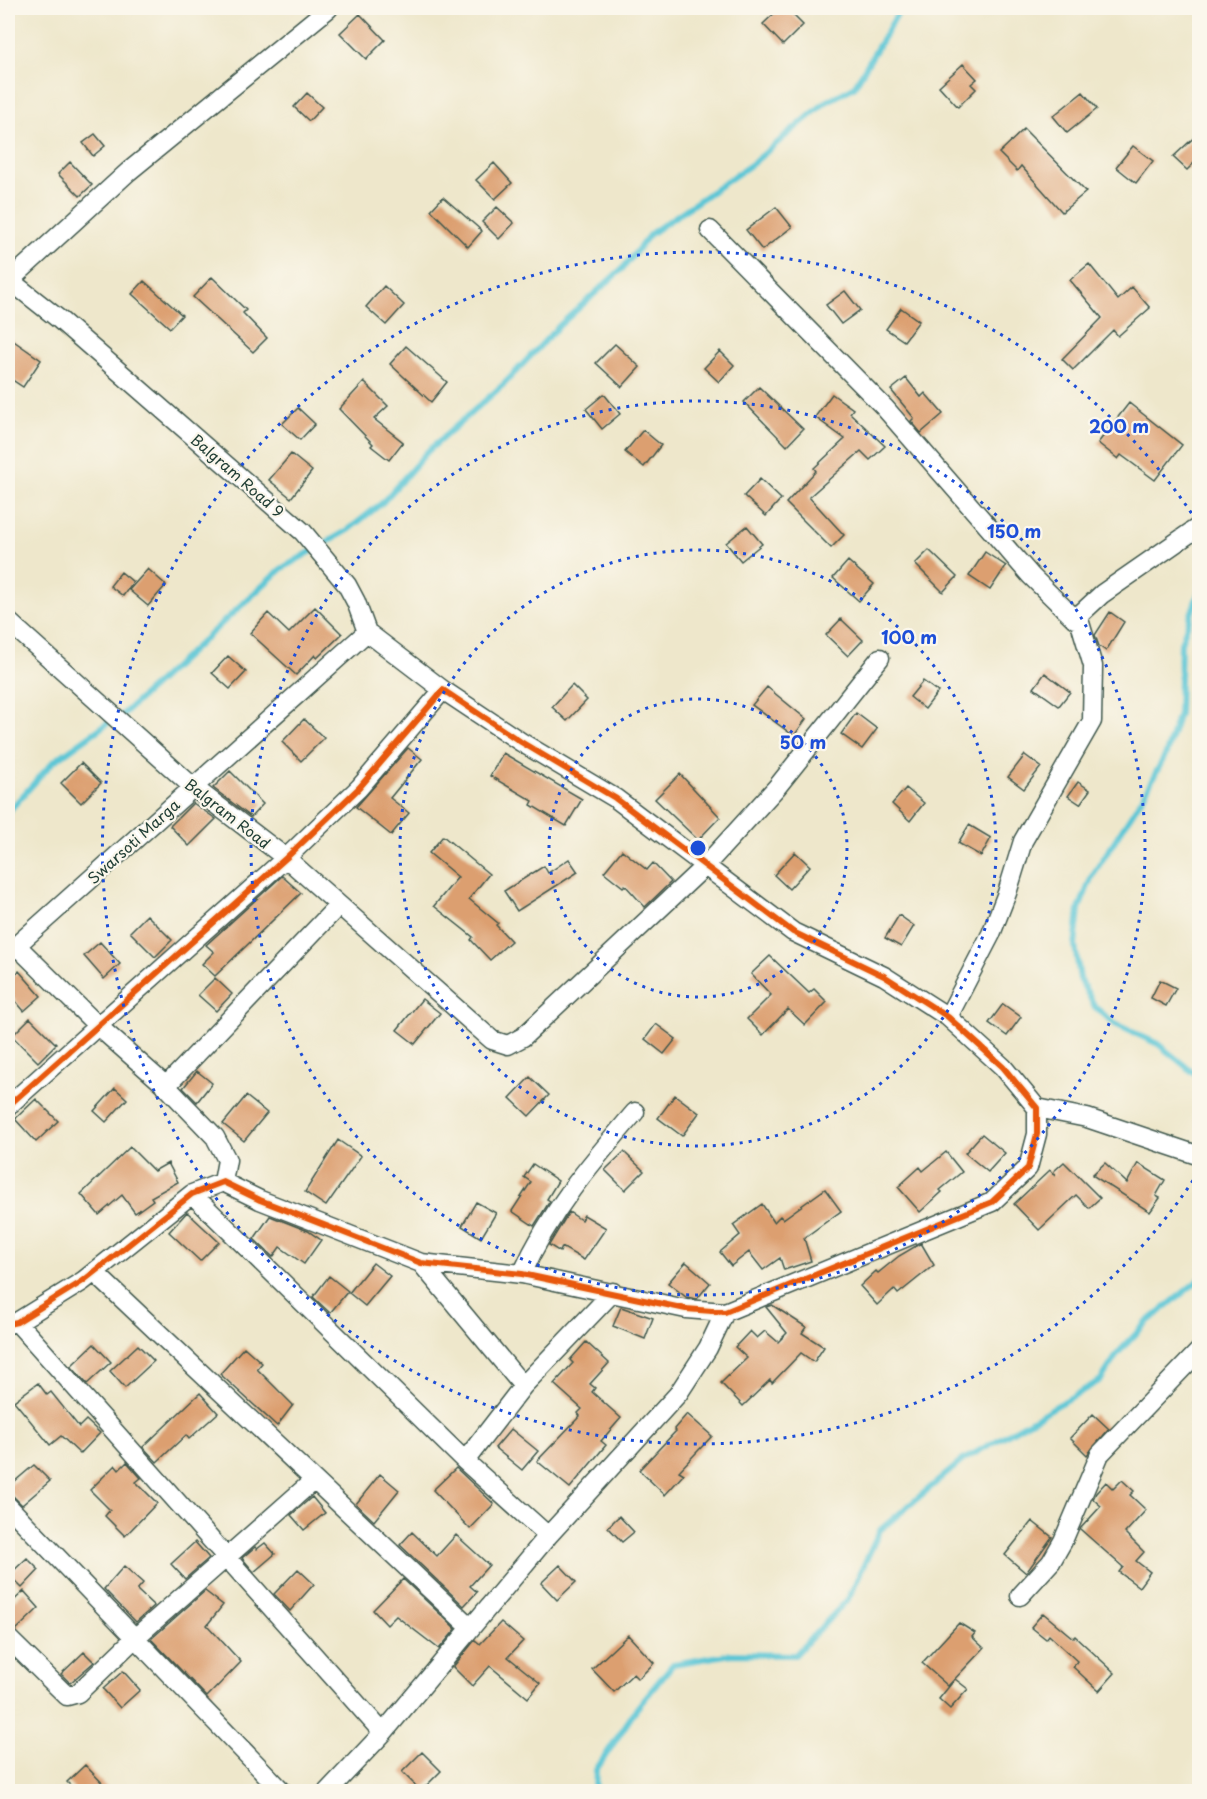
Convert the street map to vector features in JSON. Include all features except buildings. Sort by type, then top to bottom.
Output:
[{"type":"street","points":[[8,280],[128,172],[329,8]]},
{"type":"street","points":[[710,230],[884,407],[1031,576],[1075,619],[1102,594],[1200,526]]},
{"type":"street","name":"Balgram Road 9","points":[[8,280],[60,320],[303,532],[324,555],[356,602],[367,632]]},
{"type":"street","points":[[948,1017],[991,934],[1023,841],[1092,721],[1093,666],[1078,616]]},
{"type":"street","name":"Balgram Road","points":[[8,621],[193,787],[286,858],[492,1040],[508,1045],[523,1037],[705,866]]},
{"type":"street","points":[[367,632],[443,690],[521,742],[615,798],[793,932],[884,976],[948,1017],[1003,1067],[1036,1108],[1037,1134],[1028,1168],[992,1202],[725,1312],[686,1309],[522,1274],[421,1263],[260,1200],[223,1182],[192,1194],[94,1272],[12,1323],[227,1557],[383,1733]]},
{"type":"street","name":"Swarsoti Marga","points":[[12,949],[367,632]]},
{"type":"street","points":[[705,866],[777,787],[880,658]]},
{"type":"street","points":[[8,1106],[286,858],[359,788],[443,690]]},
{"type":"street","points":[[166,1086],[339,905]]},
{"type":"street","points":[[12,949],[166,1086],[215,1137],[227,1160],[223,1182]]},
{"type":"street","points":[[1036,1108],[1087,1118],[1200,1156]]},
{"type":"street","points":[[522,1274],[535,1245],[575,1182],[635,1112]]},
{"type":"street","points":[[192,1194],[465,1461],[548,1536]]},
{"type":"street","points":[[421,1263],[523,1386]]},
{"type":"street","points":[[94,1272],[471,1628]]},
{"type":"street","points":[[465,1461],[523,1386],[613,1292]]},
{"type":"street","points":[[327,1791],[383,1733],[548,1536],[678,1394],[708,1348],[725,1312]]},
{"type":"street","points":[[1020,1596],[1052,1562],[1100,1454],[1200,1350]]},
{"type":"street","points":[[8,1638],[67,1696],[78,1693],[135,1638],[314,1480]]},
{"type":"street","points":[[8,1506],[283,1791]]},
{"type":"waterway","points":[[122,715],[281,569],[348,530],[382,503],[428,451],[504,384],[560,325],[624,267],[650,234],[752,164],[826,102],[854,87],[901,8]]},
{"type":"waterway","points":[[1200,589],[1181,643],[1179,713],[1166,754],[1144,795],[1092,876],[1079,909],[1075,946],[1080,979],[1095,1007],[1115,1024],[1158,1044],[1200,1078]]},
{"type":"waterway","points":[[8,812],[53,762],[109,722]]},
{"type":"waterway","points":[[595,1792],[596,1770],[637,1708],[673,1664],[732,1654],[795,1655],[848,1599],[880,1530],[963,1460],[1101,1380],[1118,1353],[1146,1323],[1200,1279]]},
{"type":"cycle path","points":[[8,1106],[286,858],[359,788],[443,690],[521,742],[615,798],[793,932],[884,976],[948,1017],[1003,1067],[1037,1108],[1037,1134],[1028,1168],[992,1202],[725,1312],[686,1309],[522,1274],[421,1263],[260,1200],[223,1182],[192,1194],[83,1281],[17,1322],[8,1324]]}]
